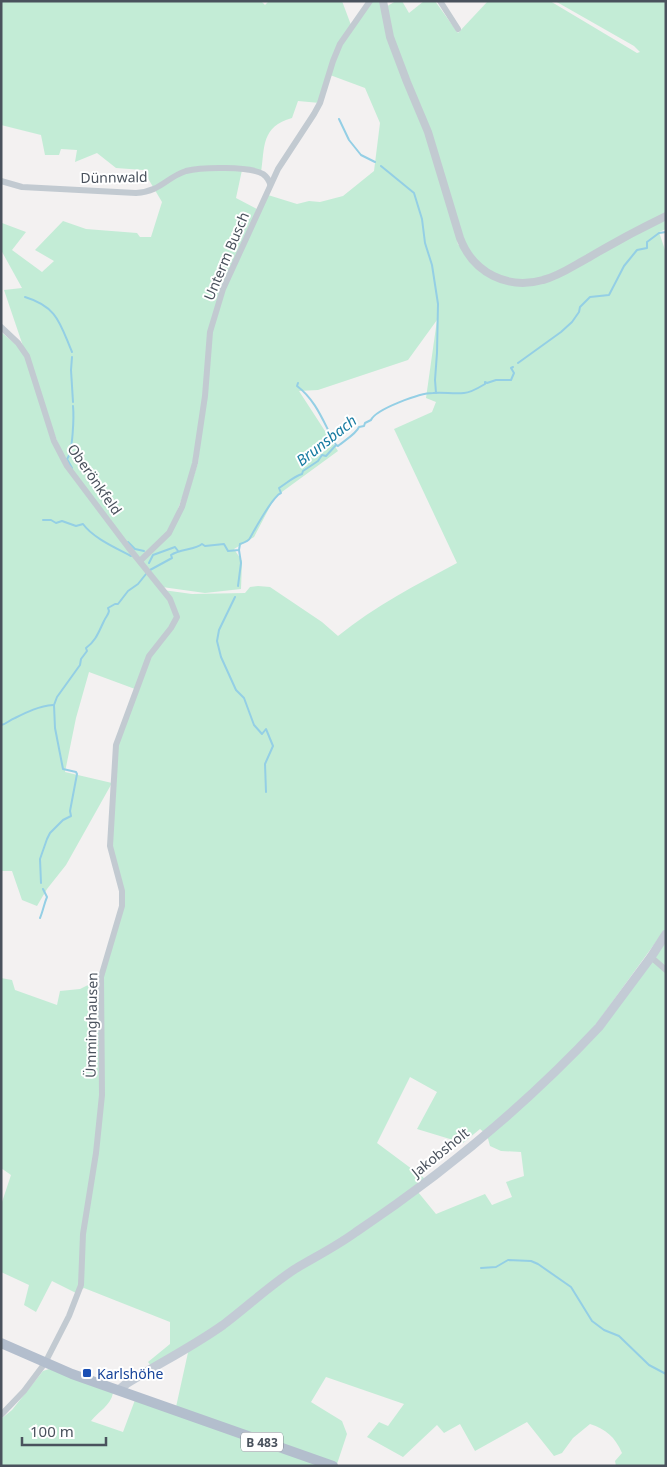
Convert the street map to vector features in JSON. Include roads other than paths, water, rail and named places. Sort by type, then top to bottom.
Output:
[{"type":"main road","name":"Jakobsholt","points":[[119,1390],[217,1329],[294,1270],[354,1234],[448,1166],[545,1082],[589,1037],[666,934]]},
{"type":"main road","name":"B 483","points":[[1,1343],[44,1363],[333,1466]]},
{"type":"street","name":"Unterm Busch","points":[[140,561],[169,533],[182,507],[195,463],[205,396],[210,332],[223,289],[270,184],[290,148],[320,103],[340,44],[370,1]]},
{"type":"street","points":[[383,1],[390,37],[428,132],[460,238],[466,252],[483,270],[508,282],[520,283],[543,280],[564,271],[666,216]]},
{"type":"street","points":[[440,1],[458,29]]},
{"type":"street","name":"Dünnwald","points":[[4,182],[22,187],[136,193],[153,190],[185,171],[197,168],[217,168],[261,173],[266,176],[270,184]]},
{"type":"street","name":"Oberönkfeld","points":[[1,327],[18,343],[27,356],[54,441],[67,466],[170,599],[175,609]]},
{"type":"street","name":"Ümminghausen","points":[[1,1415],[24,1391],[44,1363],[68,1316],[81,1285],[83,1234],[96,1153],[102,1095],[101,977],[118,925],[123,896],[110,846],[116,745],[148,656],[176,622],[175,609]]},
{"type":"street","points":[[651,956],[666,970]]},
{"type":"waterway","points":[[339,119],[349,140],[361,155],[375,162]]},
{"type":"waterway","points":[[381,166],[414,193],[422,219],[438,304],[436,393]]},
{"type":"waterway","name":"Brunsbach","points":[[518,363],[572,322],[580,307],[590,297],[609,295],[624,266],[637,250],[647,248],[647,242],[659,233],[666,232]]},
{"type":"waterway","points":[[25,297],[36,301],[51,311],[61,325],[72,352]]},
{"type":"waterway","points":[[72,357],[73,402]]},
{"type":"waterway","name":"Brunsbach","points":[[150,570],[172,558],[171,555],[202,544],[205,546],[224,544],[228,551],[239,550],[240,544],[249,539],[269,506],[281,493],[279,488],[302,474],[303,471],[318,461],[322,455],[326,456],[336,445],[338,446],[353,435],[359,427],[364,426],[365,423],[381,411],[399,402],[427,394],[466,393],[485,384],[485,382],[511,380],[514,373],[511,368],[513,367]]},
{"type":"waterway","points":[[298,383],[297,386],[320,413],[336,445]]},
{"type":"waterway","points":[[72,468],[67,459],[72,442],[73,406]]},
{"type":"waterway","points":[[43,520],[51,520],[56,523],[62,521],[76,526],[83,524],[99,538],[131,556]]},
{"type":"waterway","points":[[128,542],[135,549],[144,551]]},
{"type":"waterway","points":[[149,563],[153,555],[175,547],[178,551]]},
{"type":"waterway","points":[[238,586],[241,563],[239,550]]},
{"type":"waterway","points":[[41,883],[40,859],[50,833],[63,820],[71,816],[70,811],[77,774],[76,772],[63,769],[55,728],[54,705],[57,697],[80,665],[81,659],[87,651],[86,648],[97,636],[108,614],[108,608],[118,604],[128,591],[138,584],[146,574]]},
{"type":"waterway","points":[[235,597],[219,630],[217,641],[221,657],[236,690],[244,698],[254,725],[262,734],[266,729],[273,746],[265,764],[266,792]]},
{"type":"waterway","points":[[1,725],[33,710],[53,705]]},
{"type":"waterway","points":[[40,918],[47,897],[43,889]]},
{"type":"waterway","points":[[481,1268],[496,1267],[508,1260],[531,1261],[538,1264],[571,1287],[592,1321],[604,1330],[619,1336],[649,1365],[666,1374]]},
{"type":"place","name":"Karlshöhe","points":[[87,1373]]}]
